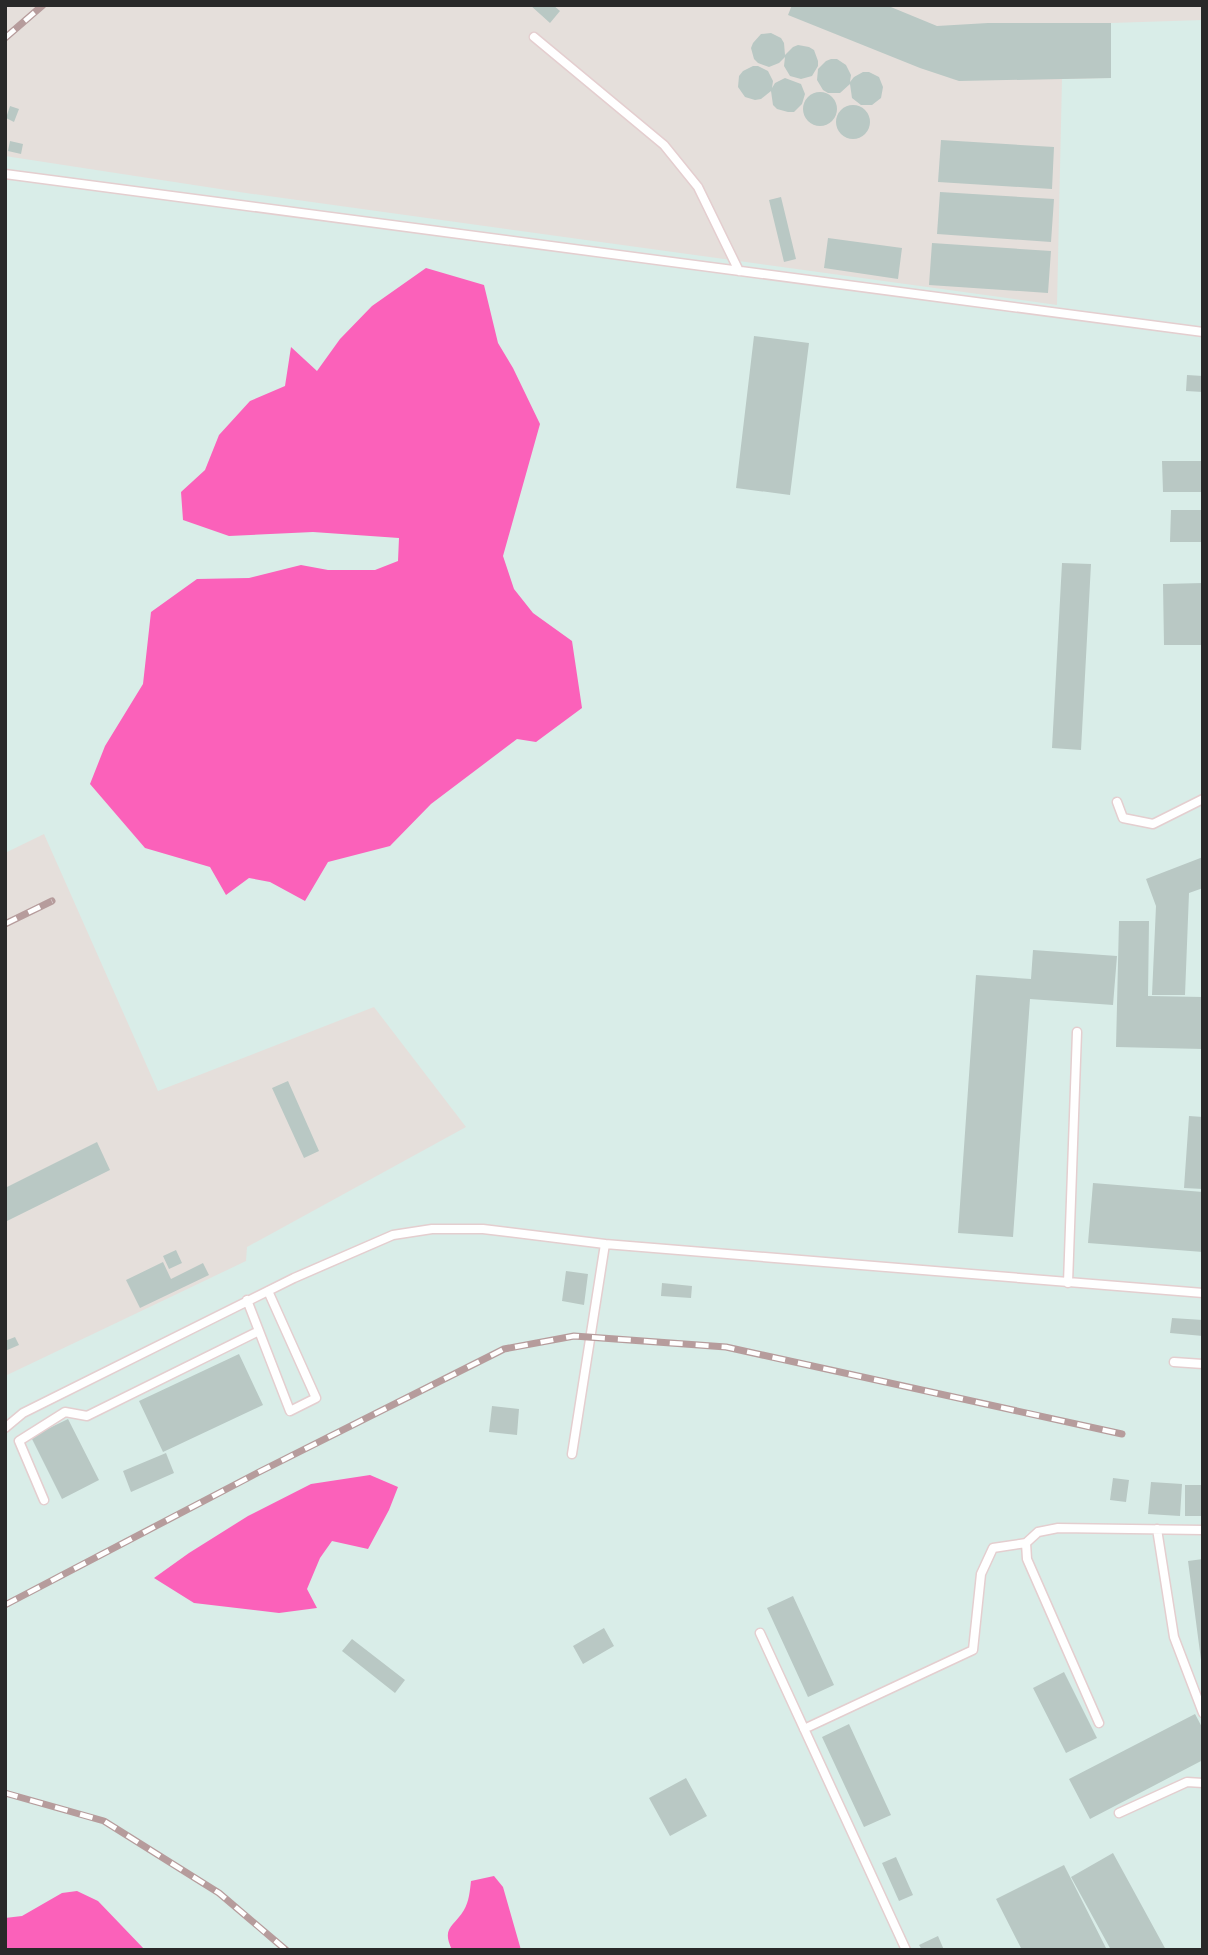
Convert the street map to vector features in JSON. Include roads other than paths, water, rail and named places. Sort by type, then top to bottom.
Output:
[{"type":"lane","points":[[534,37],[664,145],[698,187],[739,271]]},
{"type":"lane","points":[[5,174],[1203,332]]},
{"type":"lane","points":[[1117,802],[1123,818],[1153,824],[1203,799]]},
{"type":"lane","points":[[1068,1283],[1077,1031]]},
{"type":"lane","points":[[5,1428],[23,1413],[247,1300],[393,1236],[432,1229],[483,1229],[605,1244],[1203,1293]]},
{"type":"lane","points":[[572,1454],[605,1244]]},
{"type":"lane","points":[[247,1300],[289,1411],[316,1398],[268,1291]]},
{"type":"lane","points":[[44,1500],[19,1441],[65,1412],[87,1416],[259,1331]]},
{"type":"lane","points":[[1174,1362],[1203,1364]]},
{"type":"lane","points":[[804,1729],[972,1650],[981,1574],[993,1548],[1027,1543],[1038,1532],[1058,1528],[1203,1530]]},
{"type":"lane","points":[[1157,1529],[1174,1637],[1203,1713]]},
{"type":"lane","points":[[1027,1543],[1027,1559],[1099,1723]]},
{"type":"lane","points":[[760,1633],[906,1950]]},
{"type":"lane","points":[[1119,1812],[1187,1782],[1203,1783]]},
{"type":"railway","points":[[5,38],[43,5]]},
{"type":"railway","points":[[5,924],[52,901]]},
{"type":"railway","points":[[5,1605],[261,1471],[504,1349],[574,1336],[726,1347],[1122,1434]]},
{"type":"railway","points":[[5,1793],[104,1821],[219,1893],[286,1950]]}]
